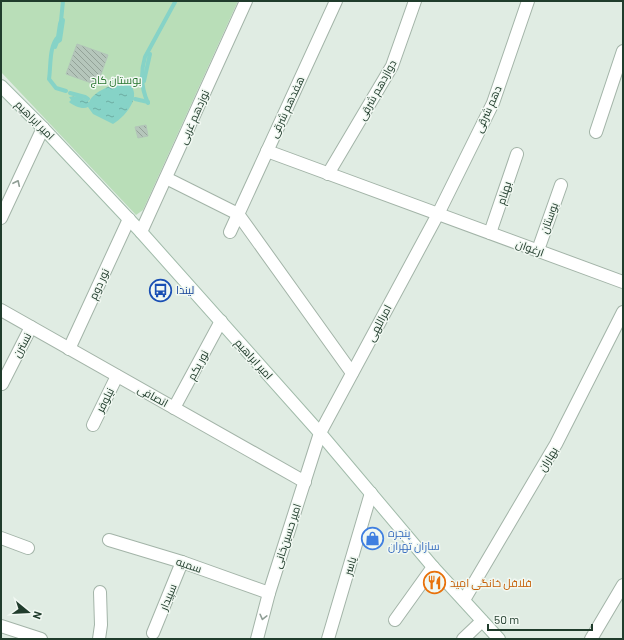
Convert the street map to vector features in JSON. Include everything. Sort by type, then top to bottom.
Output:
[{"type":"street","name":"نوزدهم غربی","points":[[141,232],[246,1]]},
{"type":"street","name":"هفدهم شرقی","points":[[230,232],[336,1]]},
{"type":"street","name":"دوازدهم شرقی","points":[[328,174],[392,66],[415,1]]},
{"type":"street","name":"دهم شرقی","points":[[438,214],[493,103],[528,1]]},
{"type":"street","points":[[596,132],[623,51]]},
{"type":"street","name":"امیر ابراهیم","points":[[1,86],[43,128],[141,232],[320,433],[433,567],[499,639]]},
{"type":"street","points":[[1,218],[43,128]]},
{"type":"street","name":"ارغوان","points":[[267,151],[623,282]]},
{"type":"street","name":"بهنام","points":[[490,233],[517,154]]},
{"type":"street","points":[[166,178],[238,214],[352,373]]},
{"type":"street","name":"بوستان","points":[[538,250],[561,185]]},
{"type":"street","name":"امراللهی","points":[[320,433],[438,214]]},
{"type":"street","name":"نور دوم","points":[[69,349],[128,219]]},
{"type":"street","name":"انصافی","points":[[1,310],[305,482]]},
{"type":"street","name":"بهاران","points":[[464,600],[556,444],[623,312]]},
{"type":"street","name":"نور یکم","points":[[174,408],[221,321]]},
{"type":"street","name":"نسترن","points":[[2,384],[31,328]]},
{"type":"street","name":"نیلوفر","points":[[93,425],[118,376]]},
{"type":"street","name":"امیر حسین‌خانی","points":[[257,639],[269,593],[320,433]]},
{"type":"street","name":"یاسر","points":[[328,639],[372,493]]},
{"type":"street","points":[[1,538],[28,548]]},
{"type":"street","name":"سمیه","points":[[109,540],[182,562],[269,593]]},
{"type":"street","name":"سپیدار","points":[[153,633],[182,562]]},
{"type":"street","points":[[395,620],[433,567]]},
{"type":"street","points":[[591,639],[623,585]]},
{"type":"street","points":[[99,639],[101,625],[100,592]]},
{"type":"street","points":[[463,639],[482,621]]},
{"type":"street","points":[[1,626],[41,639]]},
{"type":"green space","name":"بوستان کاج","points":[[1,1],[238,1],[143,210],[136,215],[1,72]]},
{"type":"water","points":[[123,81],[130,85],[134,90],[134,96],[129,109],[113,124],[93,114],[88,107],[78,107],[69,102],[71,100],[69,97],[75,96],[83,98],[89,102],[91,98],[99,92]]},
{"type":"building","points":[[77,44],[108,55],[97,85],[66,74]]},
{"type":"building","points":[[146,125],[148,136],[138,138],[135,127]]},
{"type":"waterway","points":[[63,1],[58,37],[52,51],[49,79],[56,88],[66,91]]},
{"type":"waterway","points":[[148,103],[142,81],[142,69],[145,57],[175,2]]},
{"type":"waterway","points":[[55,47],[57,42],[60,40],[63,20]]},
{"type":"waterway","points":[[144,81],[150,54]]},
{"type":"waterway","points":[[70,93],[88,99]]},
{"type":"waterway","points":[[135,99],[148,102]]},
{"type":"place","name":"لیندا","points":[[161,290]]},
{"type":"place","name":"پنجره سازان تهران","points":[[373,539]]},
{"type":"place","name":"فلافل خانگی امید","points":[[434,583]]}]
